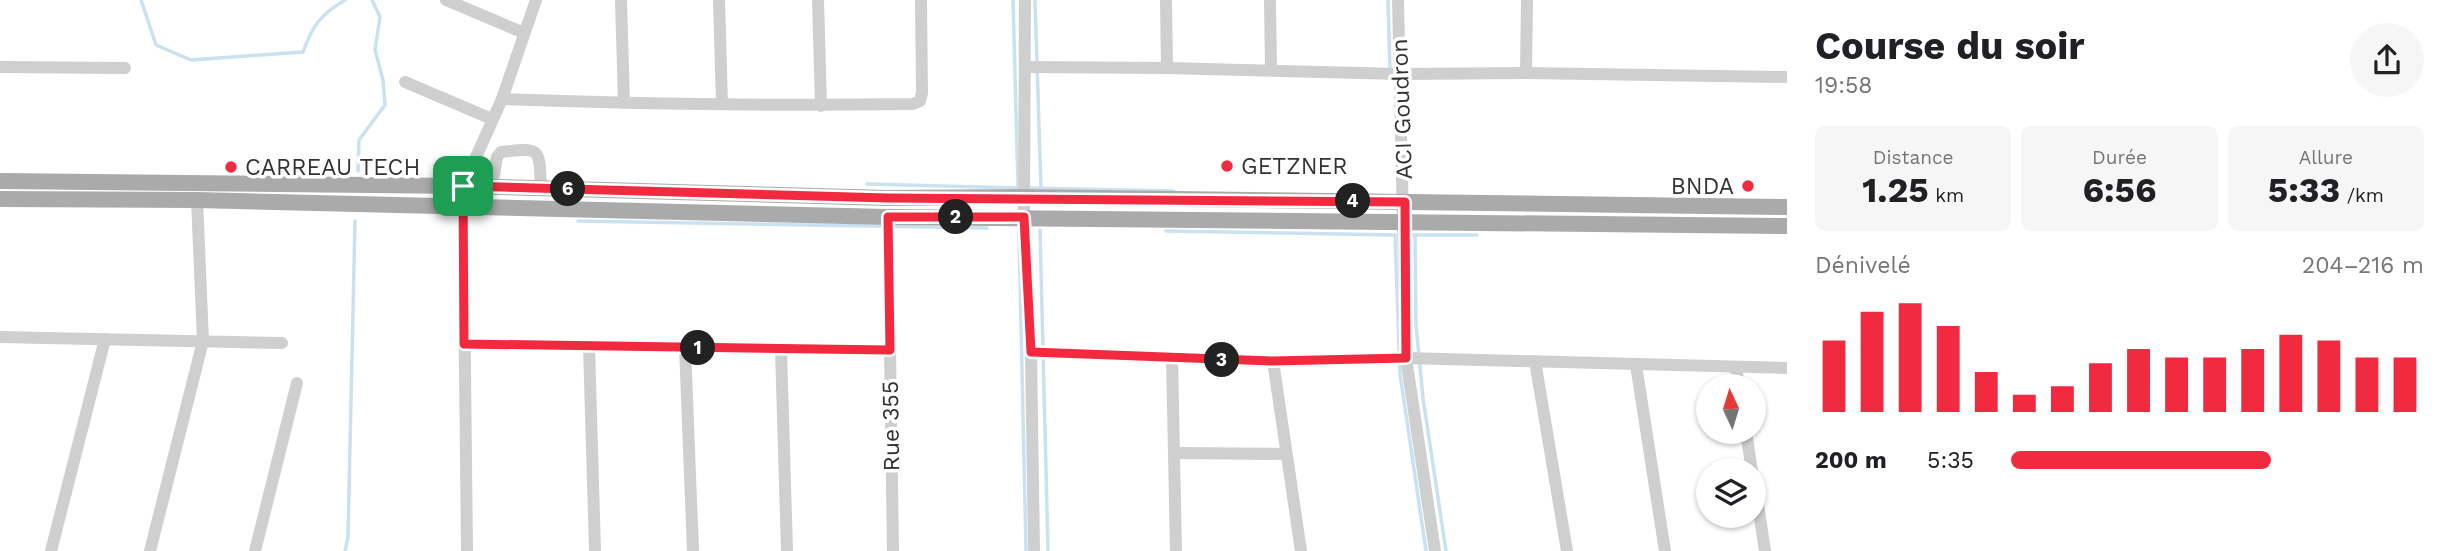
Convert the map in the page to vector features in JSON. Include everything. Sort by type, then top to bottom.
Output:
[{"type":"main road","points":[[0,181],[463,186],[888,198],[1024,197],[1787,207]]},
{"type":"main road","points":[[0,199],[197,200],[888,217],[1787,226]]},
{"type":"street","points":[[446,0],[524,33]]},
{"type":"street","points":[[467,551],[463,186],[502,99],[536,0]]},
{"type":"street","points":[[621,0],[624,103]]},
{"type":"street","points":[[719,0],[722,104]]},
{"type":"street","points":[[818,0],[821,106]]},
{"type":"street","points":[[502,99],[821,106],[913,104],[920,101],[922,93],[921,0]]},
{"type":"street","points":[[1025,0],[1024,217],[1031,352],[1034,551]]},
{"type":"street","points":[[1166,0],[1167,68]]},
{"type":"street","points":[[1270,0],[1271,70]]},
{"type":"street","name":"ACI Goudron","points":[[1398,0],[1405,202],[1406,358],[1435,551]]},
{"type":"street","points":[[1526,73],[1527,0]]},
{"type":"street","points":[[0,67],[125,68]]},
{"type":"street","points":[[1026,67],[1787,78]]},
{"type":"street","points":[[405,82],[492,120]]},
{"type":"street","points":[[492,187],[497,157],[501,152],[527,149],[536,152],[540,157],[541,188]]},
{"type":"street","points":[[150,551],[203,341],[197,200]]},
{"type":"street","name":"Rue 355","points":[[888,217],[893,551]]},
{"type":"street","points":[[0,337],[282,343]]},
{"type":"street","points":[[51,551],[105,339]]},
{"type":"street","points":[[464,344],[890,350]]},
{"type":"street","points":[[589,346],[595,551]]},
{"type":"street","points":[[685,347],[693,551]]},
{"type":"street","points":[[781,349],[788,551]]},
{"type":"street","points":[[1031,352],[1273,361],[1406,358],[1787,368]]},
{"type":"street","points":[[1172,358],[1176,551]]},
{"type":"street","points":[[1273,361],[1301,551]]},
{"type":"street","points":[[1535,361],[1567,551]]},
{"type":"street","points":[[1636,365],[1665,551]]},
{"type":"street","points":[[1736,368],[1737,374]]},
{"type":"street","points":[[255,551],[297,383]]},
{"type":"street","points":[[1174,453],[1286,454]]},
{"type":"street","points":[[1762,528],[1765,551]]},
{"type":"waterway","points":[[141,0],[156,45],[191,60],[303,52],[318,22],[345,0]]},
{"type":"waterway","points":[[358,171],[359,140],[385,105],[383,80],[375,50],[380,17],[372,0]]},
{"type":"waterway","points":[[1013,0],[1018,187]]},
{"type":"waterway","points":[[1035,0],[1041,189]]},
{"type":"waterway","points":[[1388,0],[1390,71]]},
{"type":"waterway","points":[[867,184],[1020,188]]},
{"type":"waterway","points":[[1027,188],[1174,191]]},
{"type":"waterway","points":[[345,551],[348,537],[355,221]]},
{"type":"waterway","points":[[578,221],[987,228]]},
{"type":"waterway","points":[[1040,230],[1048,551]]},
{"type":"waterway","points":[[1166,231],[1395,235]]},
{"type":"waterway","points":[[1019,232],[1026,551]]},
{"type":"waterway","points":[[1395,235],[1400,374],[1426,551]]},
{"type":"waterway","points":[[1406,235],[1477,235]]},
{"type":"waterway","points":[[1415,235],[1416,325],[1423,398],[1446,551]]},
{"type":"place","name":"GETZNER","points":[[1227,166]]},
{"type":"place","name":"CARREAU TECH","points":[[231,167]]},
{"type":"place","name":"BNDA","points":[[1748,186]]},
{"type":"route","points":[[463,186],[888,198],[1405,202],[1406,358],[1273,361],[1031,352],[1024,217],[888,217],[890,350],[464,344],[463,186]]}]
